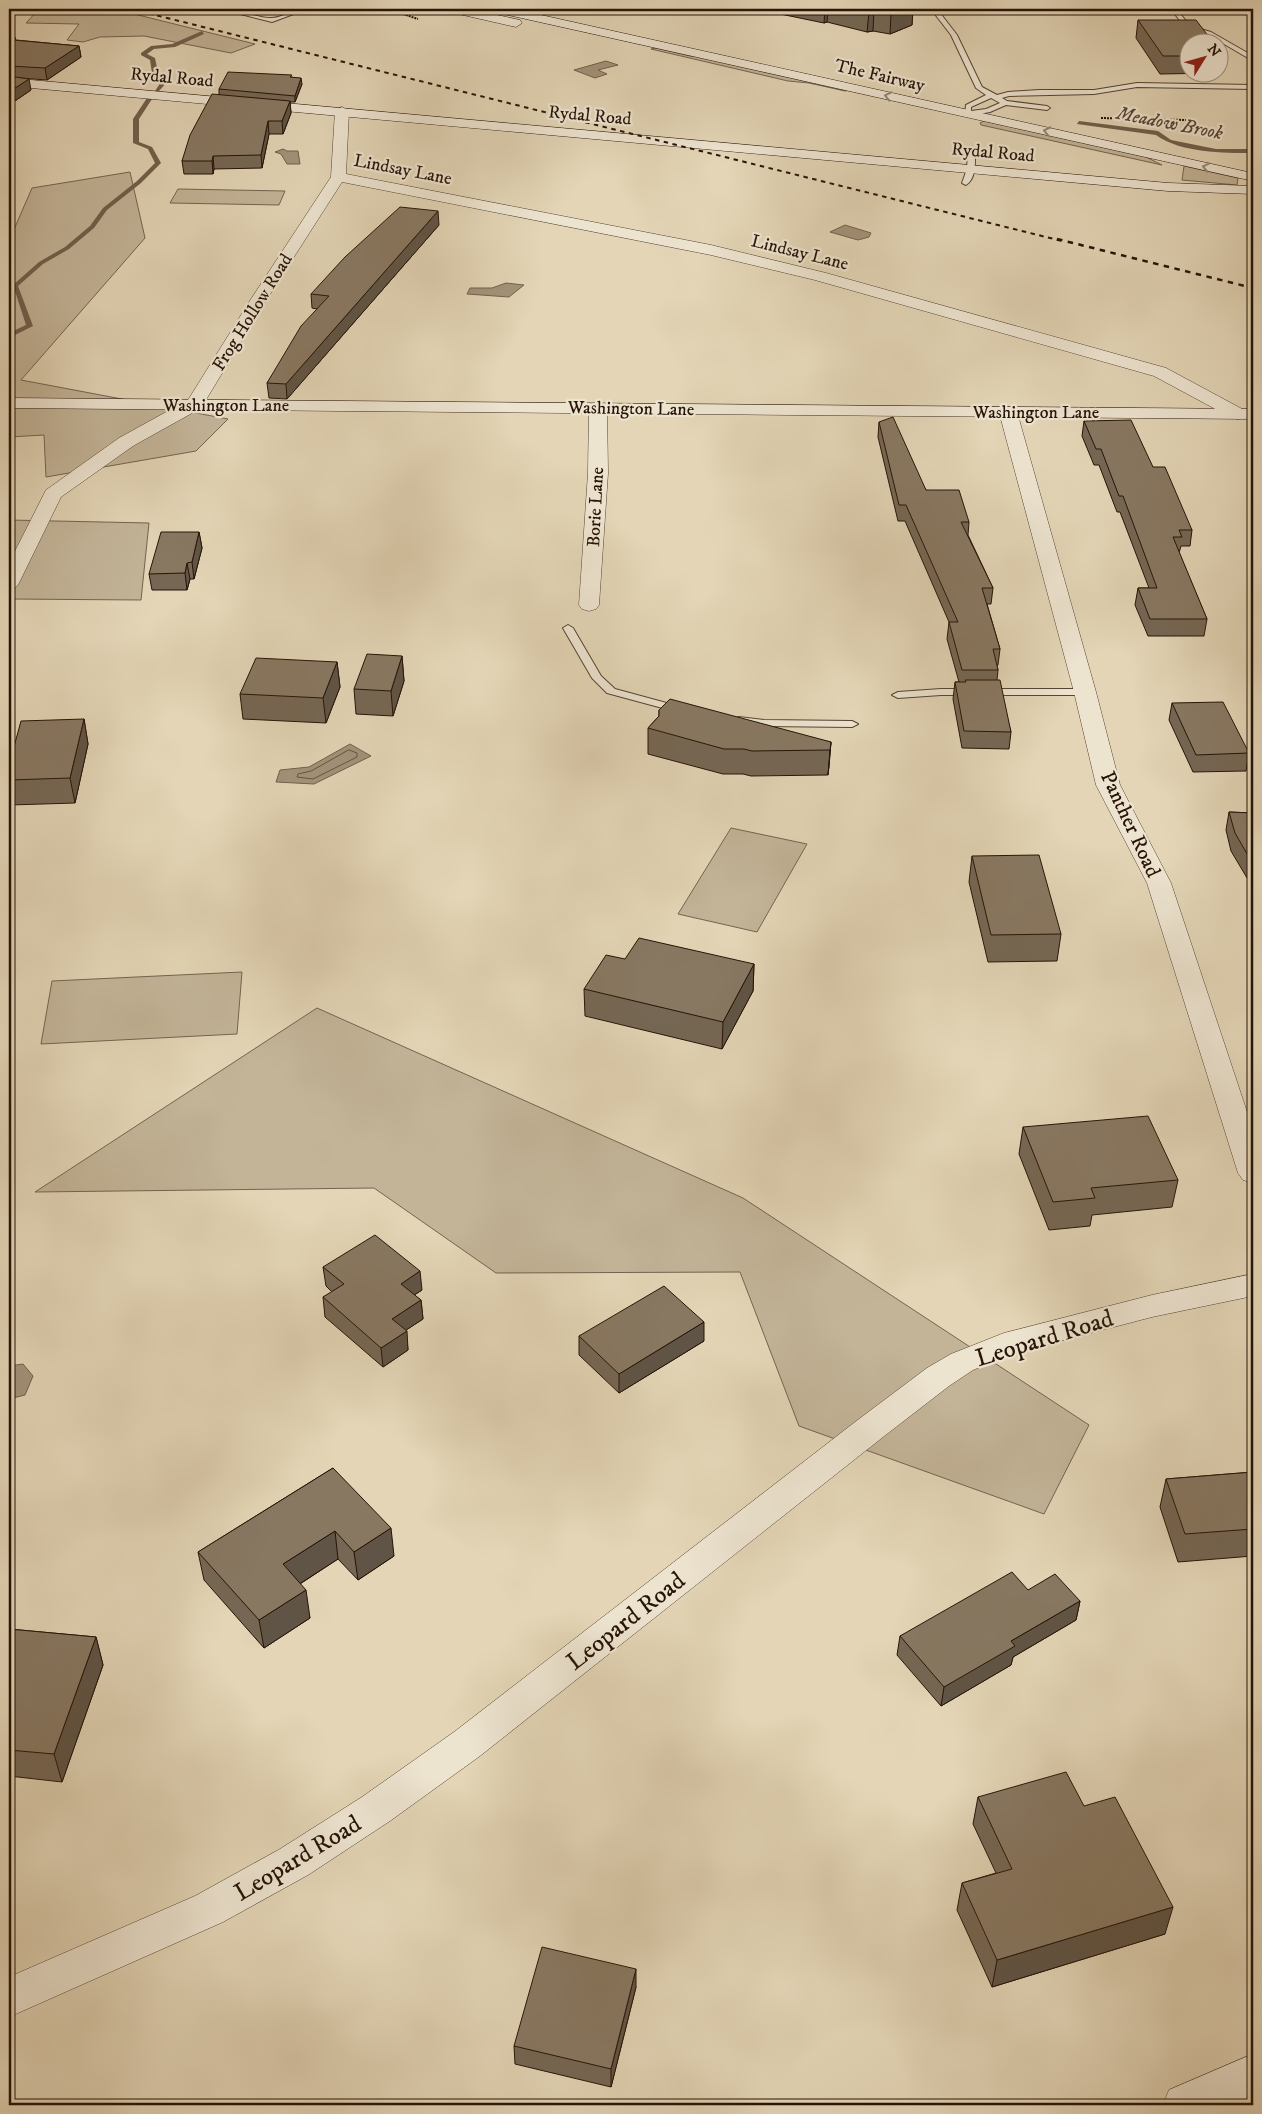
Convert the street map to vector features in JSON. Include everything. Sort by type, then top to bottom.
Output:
[{"type":"street","name":"The Fairway","points":[[454,9],[1134,163],[1143,175]]},
{"type":"street","name":"The Fairway","points":[[499,9],[1253,178]]},
{"type":"street","name":"Rydal Road","points":[[9,82],[342,111],[969,176],[1143,175],[1168,187],[1253,198]]},
{"type":"street","name":"Frog Hollow Road","points":[[9,584],[53,494],[126,442],[195,404],[259,299],[338,176],[342,111]]},
{"type":"street","points":[[952,122],[968,114]]},
{"type":"street","points":[[1156,156],[1169,164],[1172,172],[1168,187]]},
{"type":"street","name":"Lindsay Lane","points":[[338,176],[701,248],[820,276],[1160,372],[1246,414]]},
{"type":"street","name":"Rydal Road","points":[[1168,187],[1253,190]]},
{"type":"street","name":"Washington Lane","points":[[9,403],[1246,414]]},
{"type":"street","name":"Borie Lane","points":[[589,605],[598,473],[598,408]]},
{"type":"street","name":"Panther Road","points":[[1008,412],[1085,692],[1108,785],[1159,883],[1253,1173]]},
{"type":"street","name":"Leopard Road","points":[[9,1997],[209,1909],[294,1862],[376,1809],[466,1744],[871,1428],[938,1377],[962,1362],[1015,1342],[1152,1306],[1253,1285]]},
{"type":"street","points":[[1184,2105],[1253,2075]]},
{"type":"lane","points":[[224,9],[272,20],[304,9]]},
{"type":"lane","points":[[934,9],[954,35],[980,88],[1005,103],[1047,108]]},
{"type":"lane","points":[[1163,9],[1176,12],[1188,27],[1209,32],[1253,59]]},
{"type":"lane","points":[[1005,103],[988,111],[968,114],[968,106],[993,96],[1008,94],[1094,92],[1137,85],[1253,87]]},
{"type":"lane","points":[[969,176],[971,152]]},
{"type":"lane","points":[[568,628],[597,678],[611,691],[690,713]]},
{"type":"lane","points":[[898,695],[941,692],[1085,692]]},
{"type":"lane","points":[[727,718],[764,723],[852,724]]},
{"type":"path","points":[[403,14],[418,19]]},
{"type":"shaded area","points":[[39,9],[114,9],[255,44],[231,53],[144,36],[100,37],[83,42],[67,40],[79,24],[26,23]]},
{"type":"shaded area","points":[[656,48],[690,56],[708,57],[850,90],[845,91],[809,83],[788,81],[651,49]]},
{"type":"shaded area","points":[[984,121],[1144,156],[1162,165],[981,125],[980,123]]},
{"type":"shaded area","points":[[1184,166],[1238,178],[1237,185],[1182,180]]},
{"type":"shaded area","points":[[130,172],[145,238],[21,380],[228,419],[196,451],[46,477],[44,435],[9,437],[9,241],[32,188]]},
{"type":"shaded area","points":[[178,189],[285,191],[279,205],[170,203]]},
{"type":"shaded area","points":[[9,520],[149,523],[141,600],[9,599]]},
{"type":"shaded area","points":[[731,828],[807,844],[757,932],[678,914]]},
{"type":"shaded area","points":[[242,972],[237,1034],[41,1044],[52,981]]},
{"type":"shaded area","points":[[317,1008],[743,1198],[1089,1425],[1044,1514],[799,1426],[740,1272],[496,1273],[374,1188],[35,1192]]},
{"type":"water","points":[[606,61],[618,65],[598,70],[607,74],[595,78],[574,70]]},
{"type":"water","points":[[283,149],[298,151],[300,164],[287,164],[281,154],[275,152]]},
{"type":"water","points":[[845,225],[871,233],[869,237],[858,240],[830,232]]},
{"type":"water","points":[[506,283],[524,285],[509,297],[467,294],[470,288],[492,288]]},
{"type":"water","points":[[350,744],[371,756],[314,784],[276,782],[280,770],[309,767]]},
{"type":"water","points":[[23,1364],[33,1376],[25,1395],[9,1399],[9,1366]]},
{"type":"building","points":[[857,9],[903,9],[891,14]]},
{"type":"building","points":[[1138,20],[1196,20],[1205,32],[1180,32],[1180,56],[1163,56]]},
{"type":"building","points":[[9,37],[16,38],[13,40],[79,46],[45,68],[9,66]]},
{"type":"building","points":[[228,72],[292,75],[290,77],[301,78],[295,96],[219,89]]},
{"type":"building","points":[[9,76],[29,79],[9,92]]},
{"type":"building","points":[[212,94],[290,101],[282,121],[268,121],[261,155],[213,156],[212,161],[182,161],[190,135]]},
{"type":"building","points":[[400,207],[438,211],[286,384],[267,383],[301,326],[329,296],[311,294],[345,257]]},
{"type":"building","points":[[893,417],[926,490],[959,490],[969,522],[961,522],[993,588],[982,588],[1000,649],[993,649],[998,670],[962,670],[949,622],[958,622],[906,505],[899,505],[879,422]]},
{"type":"building","points":[[1131,420],[1153,467],[1165,467],[1192,530],[1179,530],[1182,537],[1173,537],[1207,619],[1150,619],[1138,588],[1157,588],[1123,496],[1119,496],[1101,449],[1096,449],[1084,421]]},
{"type":"building","points":[[161,532],[199,532],[192,562],[187,563],[185,573],[149,574]]},
{"type":"building","points":[[367,654],[402,656],[391,691],[354,689]]},
{"type":"building","points":[[256,658],[337,662],[323,698],[240,694]]},
{"type":"building","points":[[965,680],[1000,680],[1011,732],[964,731],[955,682],[966,682]]},
{"type":"building","points":[[670,699],[831,742],[830,750],[752,751],[724,749],[648,728],[659,716],[659,710]]},
{"type":"building","points":[[1223,702],[1249,753],[1196,755],[1172,703]]},
{"type":"building","points":[[84,719],[70,778],[9,780],[9,765],[21,721]]},
{"type":"building","points":[[1229,812],[1253,813],[1253,864],[1235,833]]},
{"type":"building","points":[[1039,855],[1061,934],[991,935],[972,856]]},
{"type":"building","points":[[639,938],[754,964],[723,1022],[584,989],[606,955],[625,959]]},
{"type":"building","points":[[1148,1116],[1178,1180],[1091,1188],[1095,1198],[1053,1202],[1023,1127]]},
{"type":"building","points":[[375,1235],[420,1271],[401,1284],[421,1300],[392,1319],[407,1331],[381,1348],[323,1297],[344,1284],[323,1267]]},
{"type":"building","points":[[664,1286],[704,1322],[619,1374],[579,1336]]},
{"type":"building","points":[[333,1468],[391,1528],[354,1552],[335,1531],[283,1564],[306,1590],[259,1620],[198,1552]]},
{"type":"building","points":[[1253,1472],[1253,1529],[1185,1534],[1166,1479]]},
{"type":"building","points":[[1012,1572],[1028,1590],[1055,1574],[1080,1601],[1011,1641],[1015,1646],[944,1687],[900,1636]]},
{"type":"building","points":[[9,1629],[96,1637],[54,1754],[9,1750]]},
{"type":"building","points":[[1066,1772],[1084,1806],[1115,1797],[1173,1907],[997,1960],[962,1883],[1012,1869],[978,1797]]},
{"type":"building","points":[[542,1947],[636,1969],[611,2069],[514,2046]]},
{"type":"waterway","points":[[1229,9],[1253,15]]},
{"type":"waterway","points":[[157,90],[164,82],[155,73],[153,59],[143,54],[153,47],[173,46],[202,33]]},
{"type":"waterway","points":[[1249,84],[1249,80],[1253,79]]},
{"type":"waterway","points":[[9,336],[30,326],[15,286],[41,263],[67,248],[92,227],[105,209],[139,182],[158,163],[150,148],[136,143],[136,119],[149,99]]},
{"type":"waterway","name":"Meadow Brook","points":[[1079,123],[1158,133],[1169,141],[1216,151],[1253,151]]},
{"type":"railway","points":[[131,9],[1062,241]]},
{"type":"railway","points":[[1057,239],[1253,288]]}]
